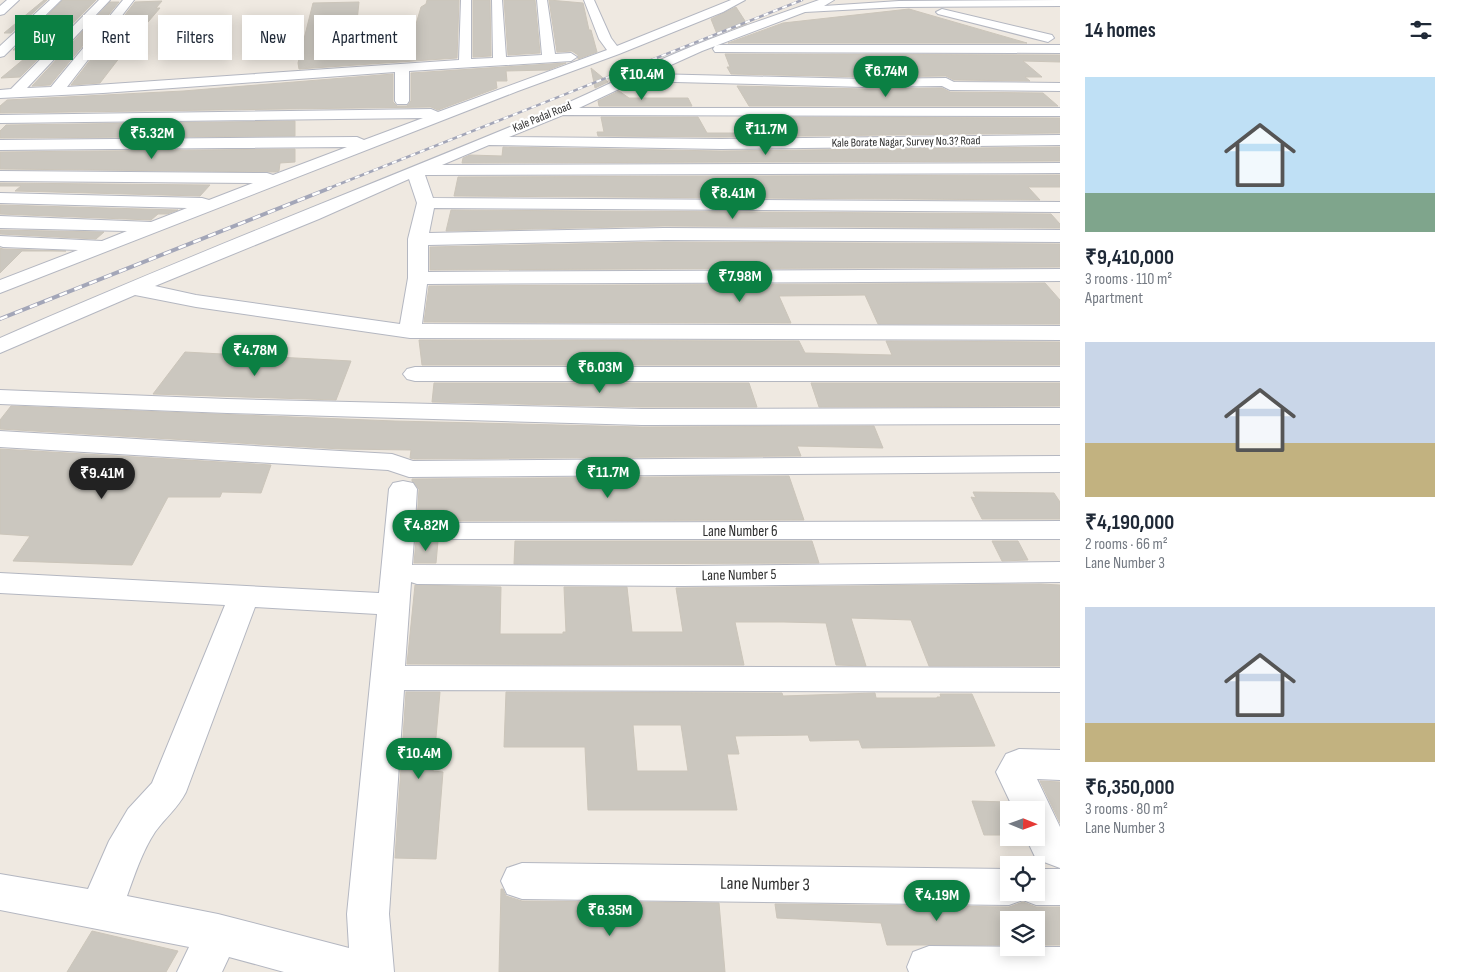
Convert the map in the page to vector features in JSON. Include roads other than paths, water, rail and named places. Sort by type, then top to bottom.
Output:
[{"type":"street","points":[[0,12],[14,0]]},
{"type":"street","points":[[0,53],[56,0]]},
{"type":"street","points":[[0,102],[105,0]]},
{"type":"street","points":[[46,112],[129,0]]},
{"type":"street","points":[[465,64],[466,0]]},
{"type":"street","points":[[497,0],[500,62]]},
{"type":"street","points":[[542,0],[546,13],[549,58]]},
{"type":"street","points":[[589,0],[606,39],[608,53]]},
{"type":"street","points":[[0,176],[276,168],[318,164],[640,41],[740,0]]},
{"type":"street","name":"Kale Padal Road","points":[[0,346],[133,288],[313,215],[481,142],[558,112],[662,63],[829,0]]},
{"type":"street","points":[[802,11],[909,4],[1054,2]]},
{"type":"street","points":[[909,4],[989,25],[1060,40]]},
{"type":"street","points":[[702,5],[719,10]]},
{"type":"street","points":[[930,16],[950,14]]},
{"type":"street","points":[[952,28],[989,25]]},
{"type":"street","points":[[903,39],[1060,34]]},
{"type":"street","points":[[606,39],[640,41]]},
{"type":"street","points":[[698,48],[1060,49]]},
{"type":"street","points":[[9,93],[500,62],[608,53]]},
{"type":"street","points":[[662,63],[692,64]]},
{"type":"street","points":[[402,67],[402,101]]},
{"type":"street","points":[[335,87],[336,72]]},
{"type":"street","points":[[271,94],[275,76]]},
{"type":"street","points":[[632,77],[865,83],[946,82],[950,86],[1060,87]]},
{"type":"street","points":[[0,119],[450,112]]},
{"type":"street","points":[[558,112],[1060,112]]},
{"type":"street","name":"Kale Borate Nagar, Survey No.3? Road","points":[[481,142],[720,144],[1060,140]]},
{"type":"street","points":[[0,145],[376,141]]},
{"type":"street","points":[[62,161],[276,168]]},
{"type":"street","points":[[0,287],[216,204],[276,168]]},
{"type":"street","points":[[1060,168],[415,170],[426,203],[418,239],[418,278],[410,331],[1060,333]]},
{"type":"street","points":[[0,198],[216,204]]},
{"type":"street","points":[[426,203],[1060,207]]},
{"type":"street","points":[[0,222],[157,226]]},
{"type":"street","points":[[418,239],[664,234],[1060,236]]},
{"type":"street","points":[[0,241],[108,246]]},
{"type":"street","points":[[0,257],[69,261]]},
{"type":"street","points":[[418,278],[1060,275]]},
{"type":"street","points":[[133,288],[196,301],[398,330]]},
{"type":"street","points":[[415,374],[1060,374]]},
{"type":"street","points":[[0,397],[642,417],[1060,416]]},
{"type":"street","points":[[0,439],[392,462],[409,469],[1060,464]]},
{"type":"street","points":[[372,972],[368,914],[379,760],[403,489]]},
{"type":"street","name":"Lane Number 6","points":[[419,531],[1060,530]]},
{"type":"street","name":"Lane Number 5","points":[[418,574],[682,576],[1060,572]]},
{"type":"street","points":[[0,583],[394,604]]},
{"type":"street","points":[[101,910],[123,853],[142,820],[167,792],[244,596]]},
{"type":"street","points":[[405,678],[1060,680]]},
{"type":"street","points":[[1029,801],[1015,772],[1019,764],[1060,765]]},
{"type":"street","points":[[1045,837],[1050,847],[1060,851]]},
{"type":"street","name":"Lane Number 3","points":[[522,881],[1000,887]]},
{"type":"street","points":[[1045,887],[1060,887]]},
{"type":"street","points":[[0,892],[218,934],[360,972]]},
{"type":"street","points":[[199,972],[218,934]]},
{"type":"street","points":[[929,967],[1060,968]]},
{"type":"railway","points":[[327,189],[802,0]]},
{"type":"railway","points":[[0,319],[330,188]]}]
